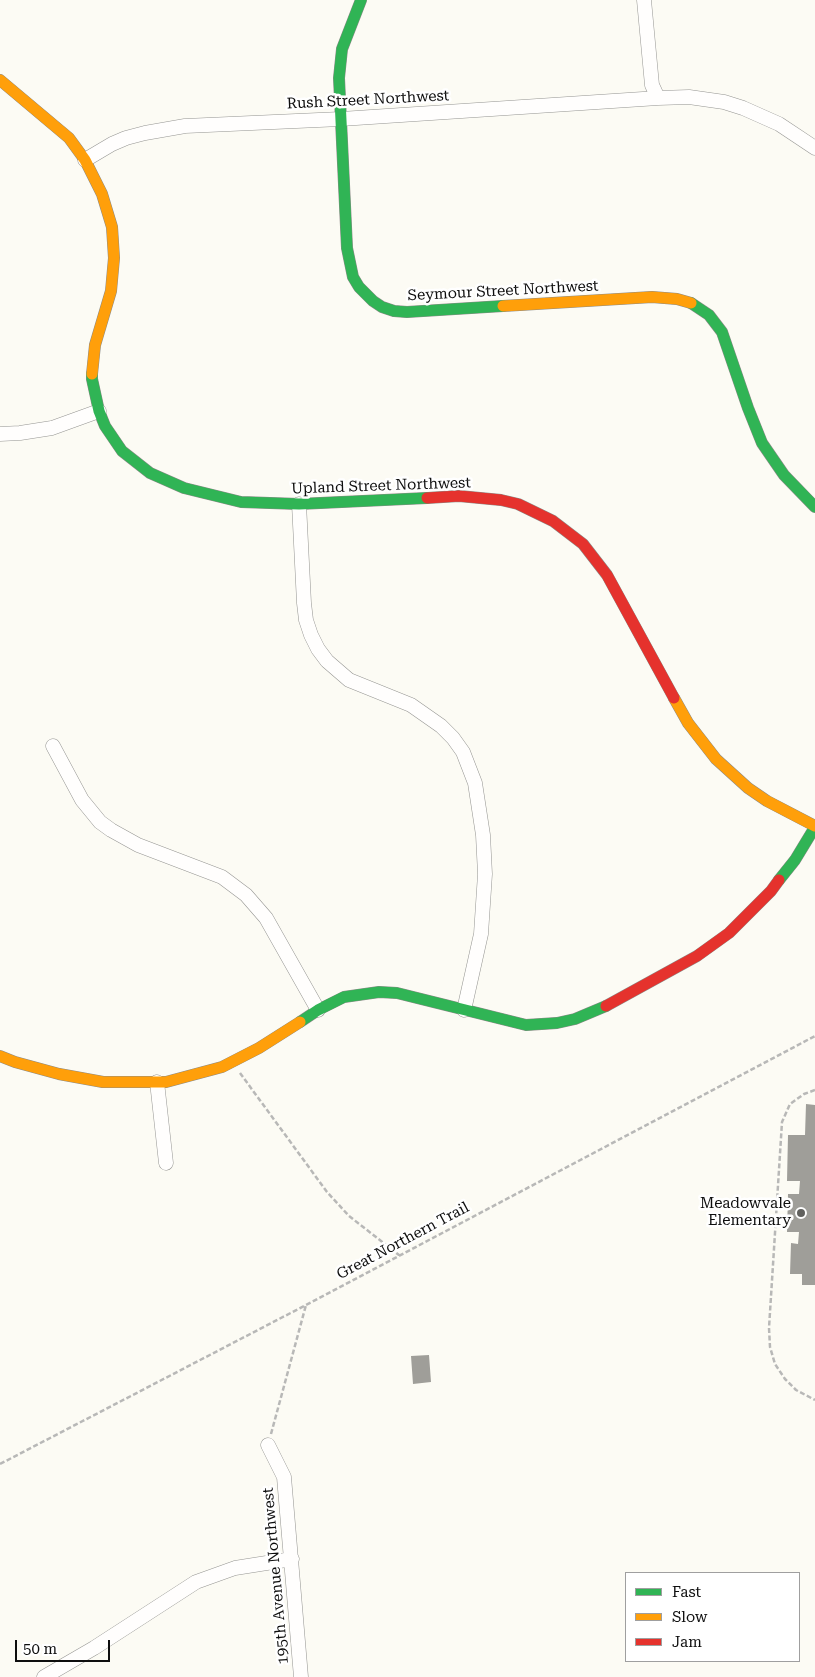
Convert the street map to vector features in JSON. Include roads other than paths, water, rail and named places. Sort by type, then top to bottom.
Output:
[{"type":"street","name":"Seymour Street Northwest","points":[[361,0],[342,49],[339,78],[347,248],[353,277],[359,287],[372,301],[394,310],[421,312],[652,297],[689,302],[700,308],[716,323],[727,343],[754,425],[772,459],[784,475],[815,508]]},
{"type":"street","points":[[644,0],[652,85],[658,98]]},
{"type":"street","name":"Upland Street Northwest","points":[[0,80],[59,128],[85,160],[102,194],[112,227],[114,244],[111,291],[95,345],[92,379],[98,412],[105,426],[122,450],[150,473],[166,481],[203,494],[241,502],[299,504],[459,496],[481,497],[518,504],[553,521],[583,544],[607,575],[688,723],[716,759],[748,788],[766,801],[815,826]]},
{"type":"street","name":"Rush Street Northwest","points":[[85,160],[126,138],[185,126],[341,119],[658,98],[688,98],[724,102],[743,108],[779,124],[815,148]]},
{"type":"street","points":[[0,434],[52,428],[98,412]]},
{"type":"street","points":[[299,504],[305,612],[311,635],[326,661],[349,680],[411,705],[441,726],[463,752],[475,783],[483,835],[485,874],[481,934],[464,1010]]},
{"type":"street","points":[[53,746],[82,800],[100,822],[138,845],[222,877],[246,895],[266,918],[318,1010]]},
{"type":"street","points":[[0,1056],[59,1074],[104,1082],[157,1082],[185,1078],[222,1067],[232,1062],[259,1048],[318,1010],[344,997],[379,992],[397,993],[526,1025],[542,1025],[575,1019],[609,1005],[697,956],[729,933],[771,891],[796,860],[815,826]]},
{"type":"street","points":[[157,1082],[166,1163]]},
{"type":"street","name":"195th Avenue Northwest","points":[[268,1445],[284,1477],[301,1677]]},
{"type":"street","points":[[44,1677],[94,1648],[196,1582],[235,1568],[292,1559]]},
{"type":"place","name":"Meadowvale Elementary","points":[[801,1213]]}]
